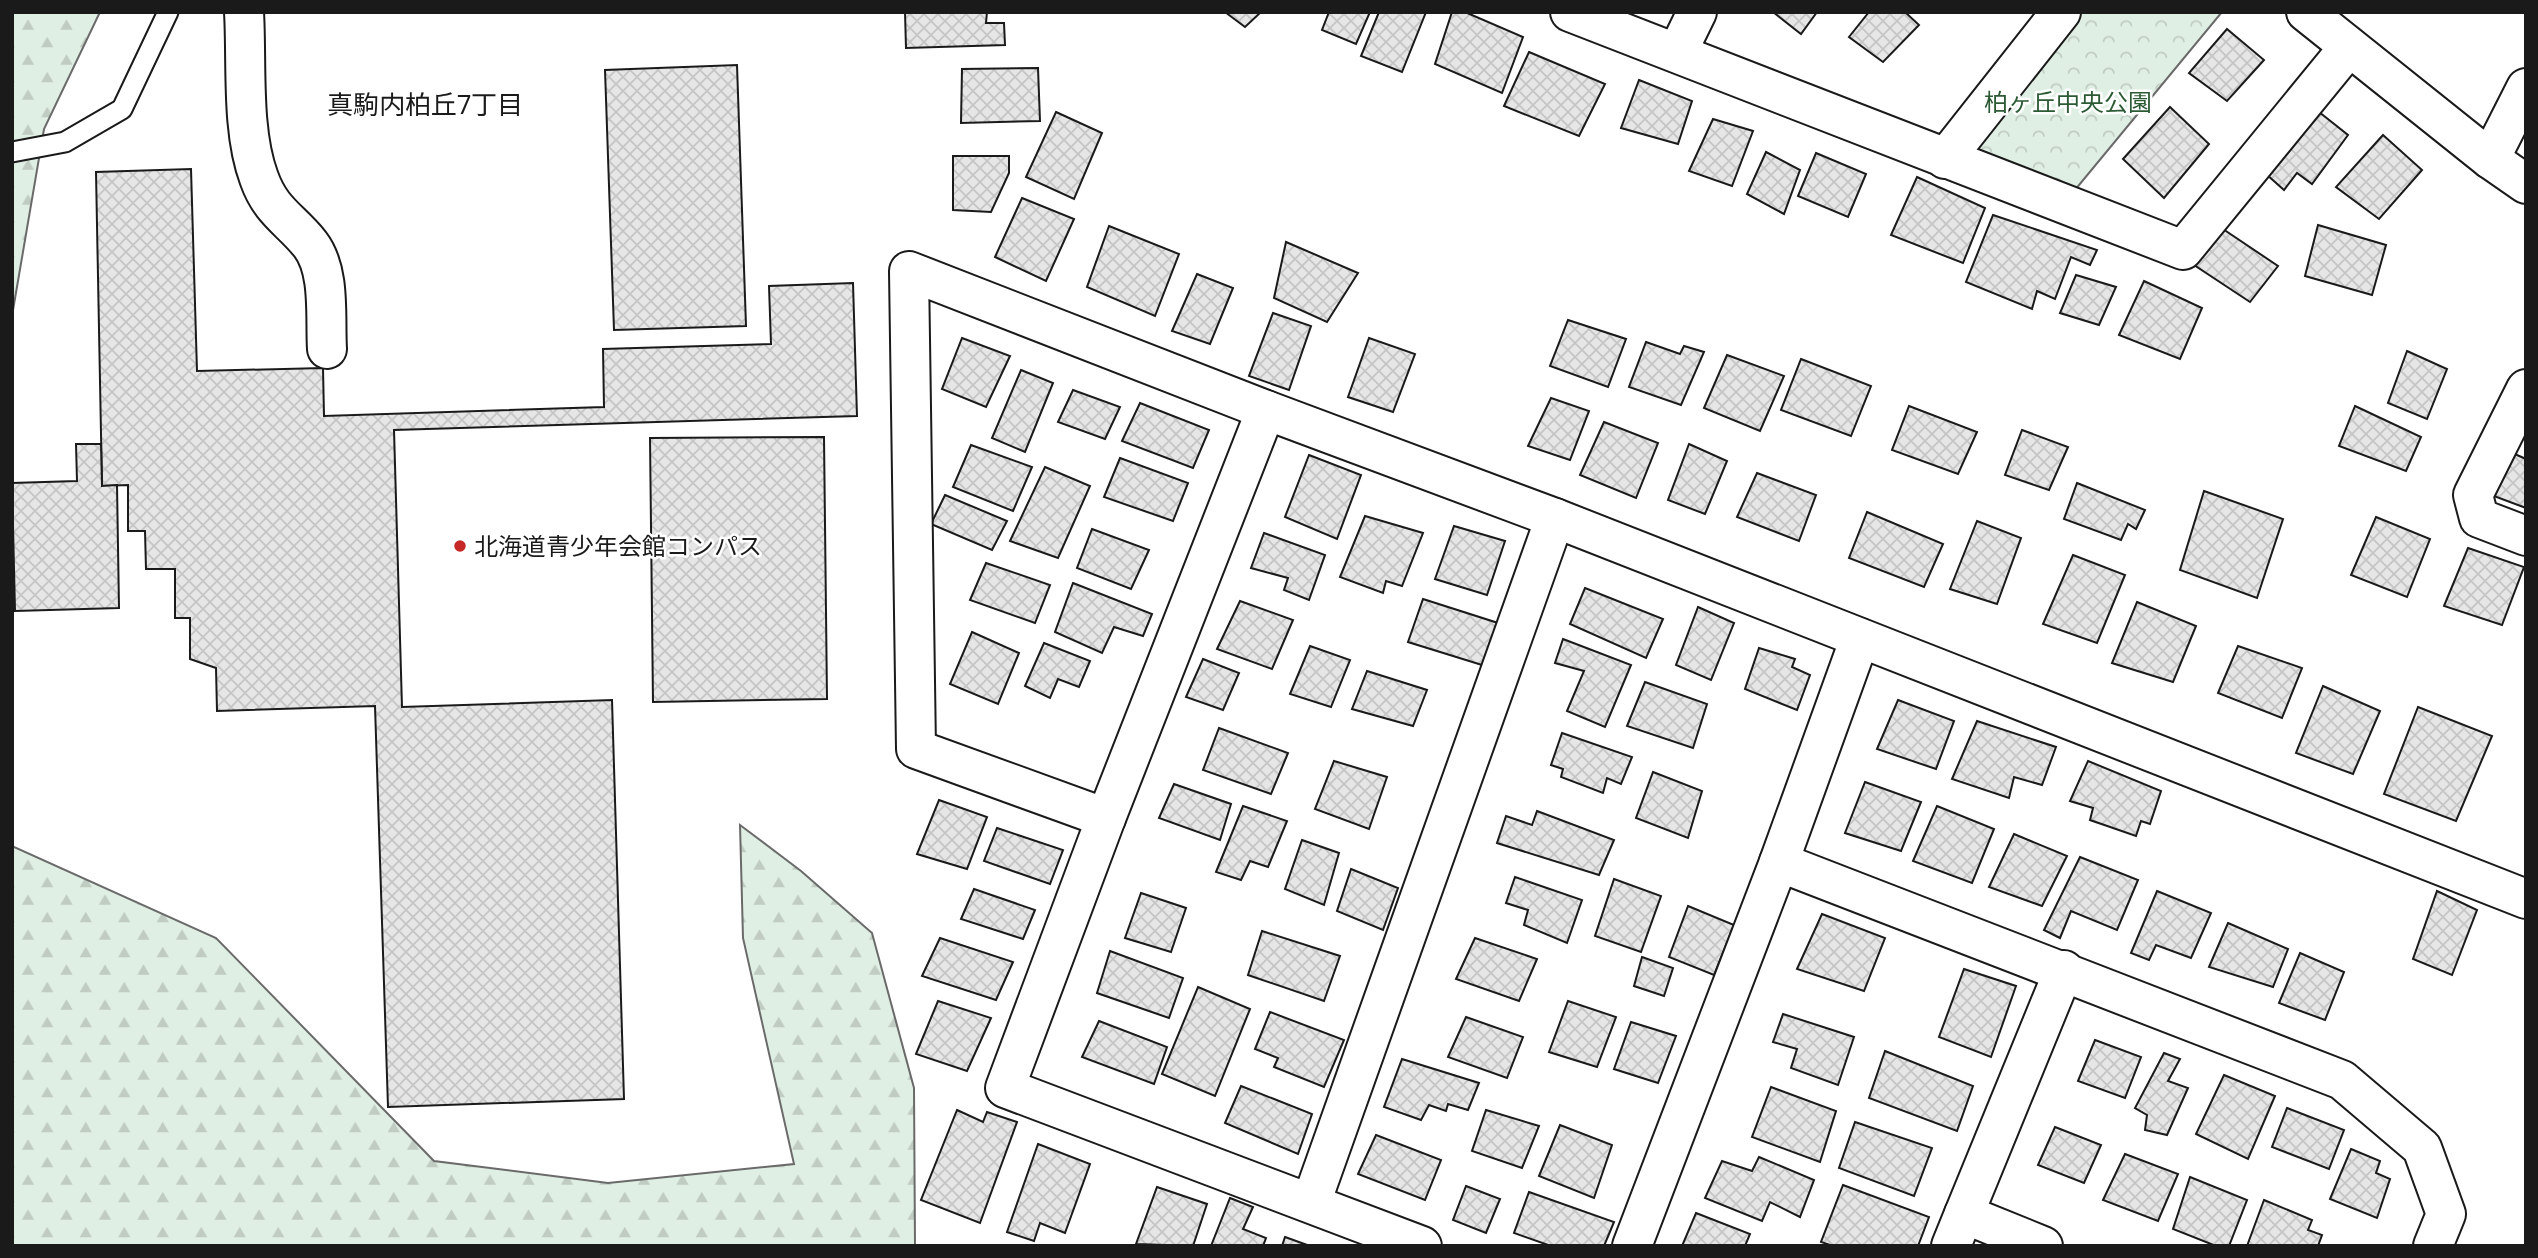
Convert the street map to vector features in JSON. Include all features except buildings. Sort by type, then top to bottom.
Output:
[{"type":"street","points":[[244,12],[250,138],[258,177],[275,211],[312,245],[323,271],[327,349]]},
{"type":"street","points":[[1570,12],[2183,250],[2349,47]]},
{"type":"street","points":[[1677,53],[1697,12]]},
{"type":"street","points":[[1945,159],[2061,12]]},
{"type":"street","points":[[2306,12],[2490,159],[2526,184]]},
{"type":"street","points":[[2490,159],[2526,88]]},
{"type":"street","points":[[1106,818],[916,749],[909,271],[1266,410],[1555,518],[2526,899]]},
{"type":"street","points":[[2526,389],[2473,495],[2479,518],[2526,536]]},
{"type":"street","points":[[1266,410],[1106,818],[1005,1088],[1422,1246]]},
{"type":"street","points":[[1311,1203],[1555,518]]},
{"type":"street","points":[[1632,1246],[1779,862],[1860,639]]},
{"type":"street","points":[[1779,862],[2064,970],[2342,1080],[2422,1148],[2446,1214],[2433,1246]]},
{"type":"street","points":[[2043,1246],[1958,1230],[2064,970]]},
{"type":"lane","points":[[12,152],[65,142],[122,109],[168,12]]},
{"type":"green space","points":[[12,12],[100,12],[44,129],[12,316]]},
{"type":"green space","name":"柏ヶ丘中央公園","points":[[2065,12],[2222,12],[2070,196],[1970,157]]},
{"type":"green space","points":[[740,825],[801,871],[872,933],[914,1088],[915,1246],[12,1246],[12,846],[216,938],[434,1161],[608,1183],[794,1164],[743,938]]},
{"type":"place","name":"北海道青少年会館コンパス","points":[[460,546]]},
{"type":"district","name":"真駒内柏丘7丁目","points":[[425,105]]}]
